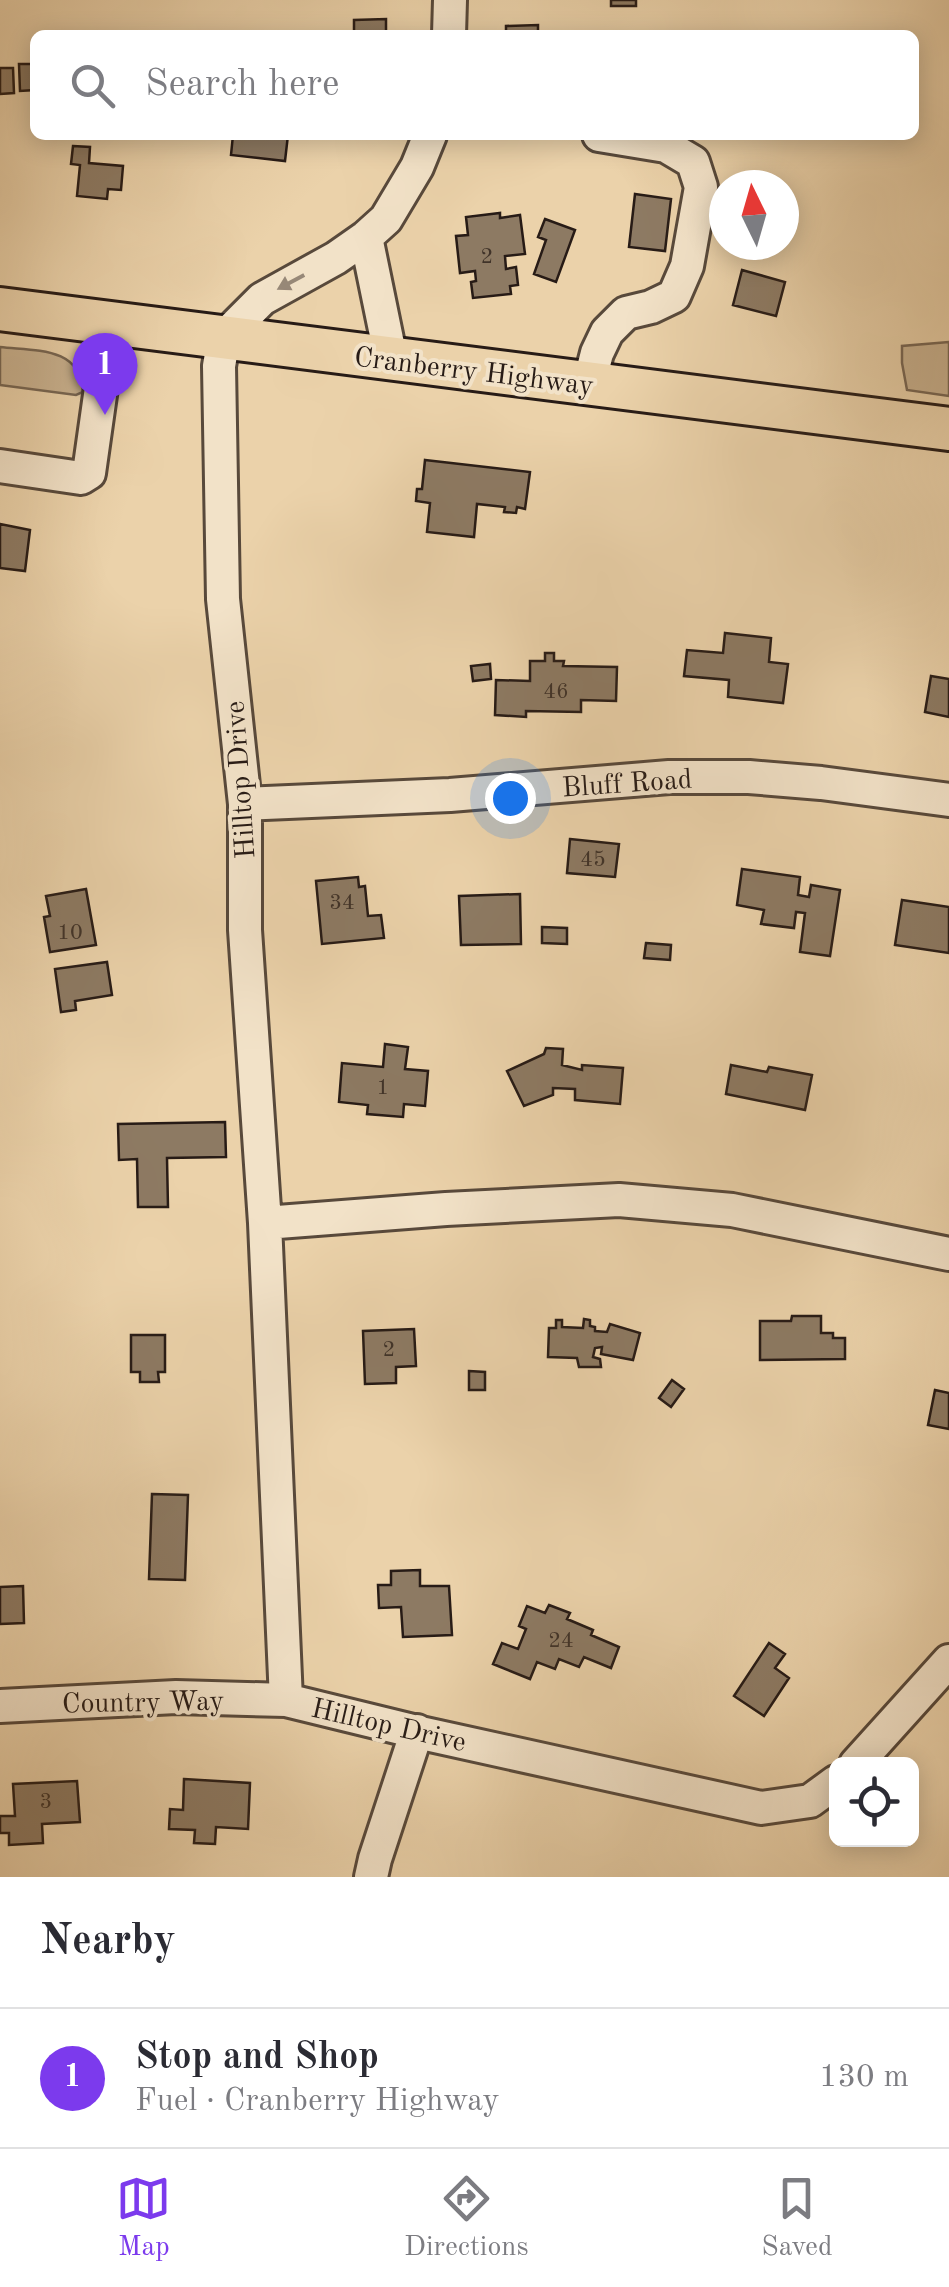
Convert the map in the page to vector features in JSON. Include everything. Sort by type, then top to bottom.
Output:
[{"type":"main road","name":"Cranberry Highway","points":[[0,309],[949,429]]},
{"type":"street","points":[[449,30],[450,0]]},
{"type":"street","points":[[224,337],[262,298],[336,258],[386,220],[428,140]]},
{"type":"street","points":[[589,384],[607,332],[626,313],[674,296],[686,266],[701,188],[693,162],[666,146],[629,140]]},
{"type":"street","points":[[366,238],[391,359]]},
{"type":"street","points":[[0,466],[81,478],[89,473],[110,324]]},
{"type":"street","name":"Hilltop Drive","points":[[224,337],[218,393],[223,600],[245,804],[246,930],[266,1223],[286,1700],[761,1808],[810,1802],[829,1787]]},
{"type":"street","name":"Bluff Road","points":[[245,804],[450,796],[669,777],[749,777],[949,800]]},
{"type":"street","points":[[266,1223],[618,1200],[732,1210],[949,1254]]},
{"type":"street","points":[[862,1757],[949,1661]]},
{"type":"street","name":"Country Way","points":[[0,1706],[176,1697],[286,1700]]},
{"type":"street","points":[[371,1877],[417,1732]]},
{"type":"shaded area","points":[[949,342],[949,396],[907,390],[902,346]]},
{"type":"shaded area","points":[[0,347],[41,351],[65,359],[80,377],[83,392],[76,395],[0,385]]},
{"type":"building","points":[[611,0],[636,0],[636,6],[611,6]]},
{"type":"building","points":[[386,19],[386,30],[354,30],[354,20]]},
{"type":"building","points":[[538,25],[538,30],[506,30],[506,26]]},
{"type":"building","points":[[19,64],[30,64],[30,90],[20,91]]},
{"type":"building","points":[[0,68],[13,68],[14,93],[0,94]]},
{"type":"building","points":[[232,140],[287,140],[285,161],[231,155]]},
{"type":"building","points":[[73,146],[90,147],[89,163],[123,166],[121,190],[108,189],[107,199],[77,196],[80,165],[71,164]]},
{"type":"building","points":[[635,194],[671,199],[665,251],[629,247]]},
{"type":"building","points":[[500,213],[500,218],[520,215],[525,254],[505,256],[506,269],[516,267],[518,285],[510,286],[511,294],[473,298],[471,282],[476,281],[475,271],[460,273],[456,236],[468,235],[466,217]]},
{"type":"building","points":[[545,219],[575,230],[556,282],[534,274],[546,240],[538,237]]},
{"type":"building","points":[[742,270],[785,282],[776,316],[733,305]]},
{"type":"building","points":[[425,460],[530,472],[525,509],[517,507],[516,513],[504,512],[505,507],[477,504],[474,537],[427,532],[430,503],[416,501],[417,489],[422,489]]},
{"type":"building","points":[[0,524],[30,530],[25,571],[0,568]]},
{"type":"building","points":[[725,633],[771,638],[769,662],[788,664],[783,703],[728,697],[729,680],[684,676],[687,650],[723,653]]},
{"type":"building","points":[[545,653],[554,653],[554,661],[564,661],[563,666],[617,667],[616,701],[581,700],[581,712],[526,711],[526,717],[495,715],[496,680],[530,681],[530,661],[545,661]]},
{"type":"building","points":[[490,664],[491,679],[473,681],[471,666]]},
{"type":"building","points":[[931,676],[949,679],[949,717],[925,712]]},
{"type":"building","points":[[570,839],[619,844],[615,877],[567,873]]},
{"type":"building","points":[[742,869],[800,877],[798,895],[809,897],[811,885],[840,890],[830,956],[800,952],[805,913],[796,912],[794,928],[761,924],[764,910],[737,905]]},
{"type":"building","points":[[358,877],[359,887],[365,886],[368,916],[381,915],[384,938],[322,944],[316,881]]},
{"type":"building","points":[[86,889],[96,945],[50,952],[44,917],[50,916],[46,896]]},
{"type":"building","points":[[520,894],[521,944],[461,945],[459,896]]},
{"type":"building","points":[[902,900],[949,907],[949,953],[895,945]]},
{"type":"building","points":[[542,927],[567,928],[567,944],[542,943]]},
{"type":"building","points":[[646,943],[671,945],[670,960],[644,958]]},
{"type":"building","points":[[107,962],[112,995],[75,1001],[76,1010],[61,1012],[55,969]]},
{"type":"building","points":[[385,1044],[408,1047],[405,1069],[428,1071],[425,1106],[404,1104],[403,1117],[367,1114],[368,1105],[339,1102],[342,1063],[383,1067]]},
{"type":"building","points":[[546,1048],[563,1049],[562,1065],[582,1070],[582,1065],[623,1068],[620,1104],[575,1100],[575,1089],[553,1088],[553,1095],[524,1106],[507,1071],[544,1054]]},
{"type":"building","points":[[731,1065],[812,1075],[805,1110],[726,1094]]},
{"type":"building","points":[[225,1122],[226,1157],[167,1158],[168,1207],[138,1207],[137,1159],[119,1160],[118,1124]]},
{"type":"building","points":[[792,1316],[821,1316],[821,1333],[845,1338],[845,1359],[760,1360],[760,1321],[791,1321]]},
{"type":"building","points":[[584,1319],[590,1320],[595,1331],[607,1332],[610,1324],[640,1333],[633,1360],[601,1354],[602,1347],[595,1348],[593,1357],[600,1359],[601,1367],[579,1367],[577,1358],[548,1357],[549,1328],[556,1328],[556,1320],[562,1320],[562,1327],[583,1328]]},
{"type":"building","points":[[414,1329],[416,1366],[396,1367],[396,1383],[365,1384],[363,1331]]},
{"type":"building","points":[[131,1335],[165,1335],[165,1372],[158,1372],[159,1382],[140,1382],[140,1372],[131,1372]]},
{"type":"building","points":[[469,1371],[485,1372],[485,1390],[469,1390]]},
{"type":"building","points":[[672,1380],[684,1389],[671,1407],[659,1398]]},
{"type":"building","points":[[935,1390],[949,1393],[949,1429],[928,1425]]},
{"type":"building","points":[[152,1494],[188,1495],[185,1580],[149,1579]]},
{"type":"building","points":[[420,1570],[420,1586],[449,1586],[452,1635],[403,1637],[401,1607],[379,1608],[378,1585],[391,1585],[391,1571]]},
{"type":"building","points":[[23,1586],[24,1623],[0,1624],[0,1587]]},
{"type":"building","points":[[549,1605],[570,1613],[567,1619],[593,1630],[591,1635],[619,1647],[611,1668],[584,1657],[579,1667],[559,1659],[555,1669],[537,1662],[530,1679],[493,1664],[502,1643],[518,1649],[526,1629],[519,1626],[527,1606],[545,1613]]},
{"type":"building","points":[[769,1643],[785,1654],[775,1668],[789,1678],[764,1716],[734,1696]]},
{"type":"building","points":[[184,1779],[250,1783],[248,1829],[216,1827],[215,1844],[194,1843],[195,1830],[169,1829],[170,1809],[183,1810]]},
{"type":"building","points":[[77,1781],[80,1822],[42,1824],[43,1843],[9,1845],[9,1833],[0,1833],[0,1816],[15,1816],[13,1784]]},
{"type":"place","name":"Stop and Shop","points":[[105,415]]}]
